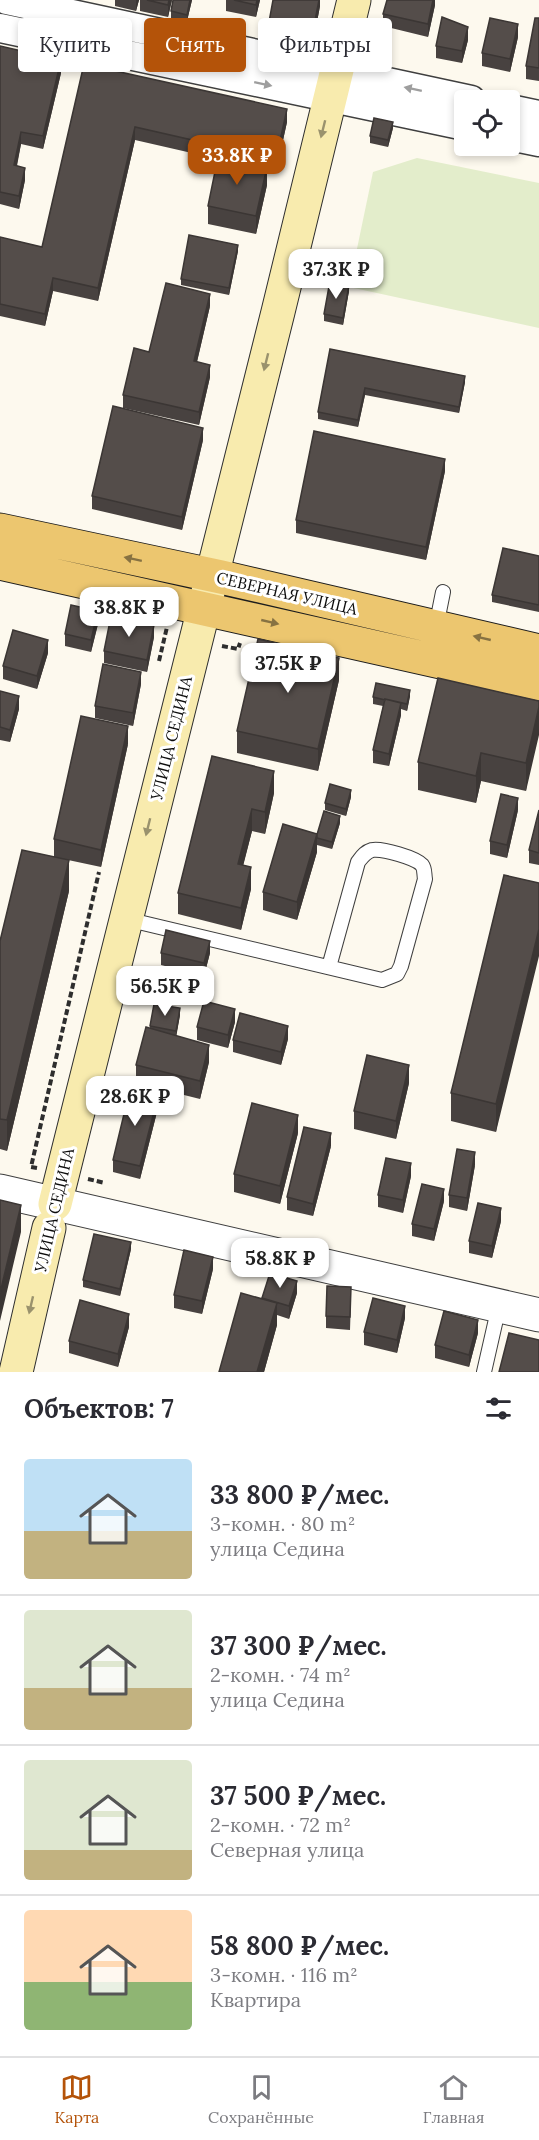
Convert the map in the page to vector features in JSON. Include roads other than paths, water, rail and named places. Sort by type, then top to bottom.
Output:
[{"type":"main road","name":"УЛИЦА СЕДИНА","points":[[16,1372],[52,1216],[126,920],[216,577],[253,413],[354,0]]},
{"type":"main road","name":"СЕВЕРНАЯ УЛИЦА","points":[[0,530],[539,651]]},
{"type":"main road","name":"СЕВЕРНАЯ УЛИЦА","points":[[0,563],[539,684]]},
{"type":"street","points":[[7,0],[333,85],[454,123]]},
{"type":"street","points":[[0,28],[333,85],[454,98]]},
{"type":"street","points":[[520,111],[539,115]]},
{"type":"street","points":[[520,138],[539,142]]},
{"type":"street","points":[[0,1191],[52,1216],[539,1315]]},
{"type":"lane","points":[[436,627],[442,592]]},
{"type":"lane","points":[[126,920],[382,980],[397,974],[401,966],[424,879],[424,868],[419,862],[380,850],[372,850],[364,855],[358,862],[328,967]]},
{"type":"lane","points":[[484,1372],[499,1306]]}]
